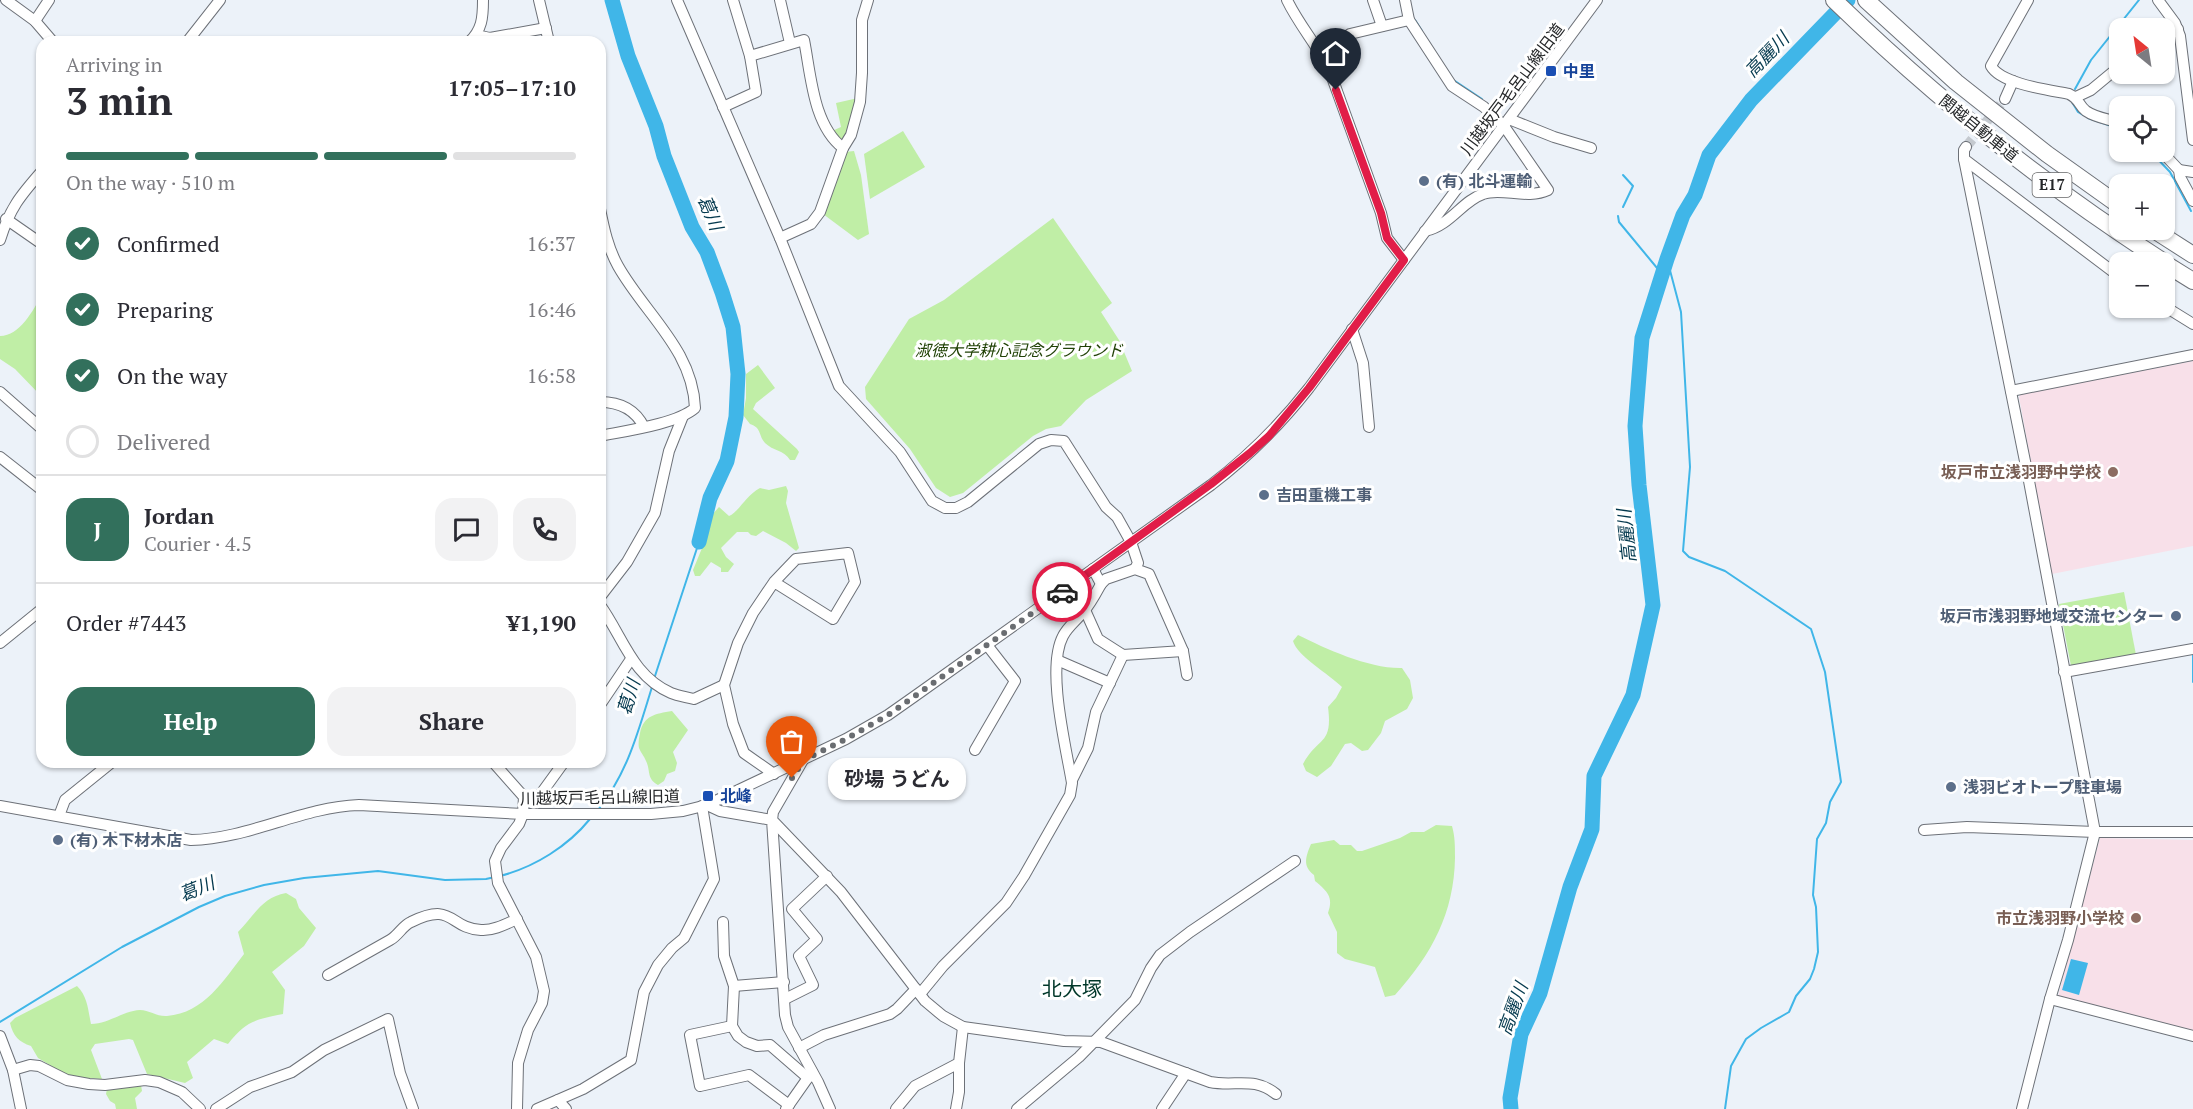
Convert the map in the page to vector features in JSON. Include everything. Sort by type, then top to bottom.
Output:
[{"type":"highway","name":"関越自動車道","points":[[1834,0],[1902,65],[2031,170],[2148,252]]},
{"type":"highway","name":"関越自動車道","points":[[1866,0],[1956,82],[2046,154],[2109,198]]},
{"type":"highway","points":[[2170,240],[2193,255]]},
{"type":"highway","name":"関越自動車道","points":[[2175,270],[2193,281]]},
{"type":"street","points":[[6,0],[35,21],[48,36]]},
{"type":"street","points":[[35,21],[49,0]]},
{"type":"street","points":[[192,36],[220,0]]},
{"type":"street","points":[[474,36],[482,25],[483,0]]},
{"type":"street","points":[[539,0],[548,36]]},
{"type":"street","points":[[677,0],[780,238],[839,386],[900,452],[932,501],[945,508],[956,508],[968,502],[1030,450],[1045,441],[1057,439],[1064,441],[1106,507],[1117,517],[1131,542],[1138,563],[1135,569]]},
{"type":"street","points":[[723,107],[756,92],[750,56],[733,0]]},
{"type":"street","points":[[780,0],[790,43]]},
{"type":"street","points":[[780,238],[811,224],[820,212],[843,148],[850,135],[860,102],[862,20],[868,0]]},
{"type":"street","points":[[1287,0],[1302,28],[1322,54],[1329,69],[1381,213],[1387,238],[1404,260]]},
{"type":"street","points":[[1374,0],[1382,26]]},
{"type":"street","name":"川越坂戸毛呂山線旧道","points":[[0,806],[191,840],[211,840],[234,835],[339,806],[359,805],[523,814],[683,811],[704,805],[846,739],[888,715],[1131,542],[1232,468],[1269,436],[1287,416],[1597,0]]},
{"type":"street","points":[[2028,0],[1991,66],[2001,77],[2076,97],[2091,90],[2109,75]]},
{"type":"street","points":[[2158,0],[2178,29],[2188,56],[2193,140]]},
{"type":"street","points":[[1322,54],[1350,34],[1382,26],[1407,12],[1452,86],[1507,122],[1592,148]]},
{"type":"street","points":[[501,36],[546,28]]},
{"type":"street","points":[[750,56],[804,40],[818,109],[833,140],[843,148]]},
{"type":"street","points":[[2005,99],[2013,81]]},
{"type":"street","points":[[2076,97],[2084,109],[2109,119]]},
{"type":"street","points":[[1425,231],[1440,226],[1486,193],[1517,195],[1548,190],[1507,122]]},
{"type":"street","points":[[1966,147],[1964,159],[2011,391],[2095,832],[2022,1109]]},
{"type":"street","points":[[1964,159],[2109,269]]},
{"type":"street","points":[[2171,162],[2179,170],[2180,177],[2193,201]]},
{"type":"street","points":[[2179,170],[2193,172]]},
{"type":"street","points":[[0,240],[5,213],[36,178]]},
{"type":"street","points":[[5,213],[36,239]]},
{"type":"street","points":[[606,236],[619,268],[674,343],[687,371],[695,408],[682,416],[606,435]]},
{"type":"street","points":[[2175,313],[2193,324]]},
{"type":"street","points":[[1352,329],[1363,363],[1369,427]]},
{"type":"street","points":[[2011,391],[2193,355]]},
{"type":"street","points":[[0,392],[36,424]]},
{"type":"street","points":[[606,402],[622,404],[640,418],[644,427]]},
{"type":"street","points":[[606,589],[627,562],[655,513],[669,451],[682,416]]},
{"type":"street","points":[[1,459],[36,485]]},
{"type":"street","points":[[774,582],[833,619],[855,582],[848,553],[796,559],[774,582],[753,613],[738,643],[724,685],[733,724],[744,753],[774,774]]},
{"type":"street","points":[[1093,569],[1101,584]]},
{"type":"street","points":[[1072,781],[1058,700],[1057,660],[1062,637],[1085,610],[1106,579],[1135,569],[1149,574],[1184,651],[1187,675]]},
{"type":"street","points":[[1085,610],[1098,639],[1123,656],[1184,651]]},
{"type":"street","points":[[0,643],[36,614]]},
{"type":"street","points":[[606,615],[631,659],[647,678],[670,693],[694,699],[724,685]]},
{"type":"street","points":[[975,750],[1015,681],[987,645]]},
{"type":"street","points":[[2064,672],[2193,650]]},
{"type":"street","points":[[799,1048],[824,1035],[890,1014],[918,991],[1006,903],[1070,795],[1072,781],[1088,748],[1096,712],[1123,656]]},
{"type":"street","points":[[606,696],[631,659]]},
{"type":"street","points":[[1057,660],[1110,683]]},
{"type":"street","points":[[804,760],[773,812],[772,820],[785,999],[788,1028],[810,1075],[830,1109]]},
{"type":"street","points":[[58,816],[65,800],[105,768]]},
{"type":"street","points":[[498,768],[524,797],[523,814],[519,824],[497,854],[495,861],[498,880],[536,957],[544,991],[542,1003],[528,1030],[518,1063],[515,1109]]},
{"type":"street","points":[[535,802],[560,768]]},
{"type":"street","points":[[537,1109],[583,1089],[631,1060],[644,992],[658,965],[684,938],[714,879],[704,805],[720,811],[772,820],[827,876],[935,1010],[963,1027],[1064,1041],[1096,1041],[1219,1083],[1246,1082],[1268,1088],[1276,1094]]},
{"type":"street","points":[[1924,830],[1967,827],[2095,832],[2193,832]]},
{"type":"street","points":[[1017,1109],[1079,1057],[1135,1000],[1151,968],[1160,956],[1190,932],[1295,861]]},
{"type":"street","points":[[785,999],[813,985],[799,956],[817,939],[792,909],[827,876]]},
{"type":"street","points":[[328,975],[390,940],[399,934],[403,926],[429,915],[440,913],[447,915],[473,929],[483,931],[517,919]]},
{"type":"street","points":[[723,922],[724,956],[734,986],[732,1026],[738,1036],[746,1042],[757,1046],[770,1045],[810,1075]]},
{"type":"street","points":[[734,986],[784,982]]},
{"type":"street","points":[[2050,999],[2193,1036]]},
{"type":"street","points":[[216,1109],[250,1087],[292,1072],[324,1050],[388,1019],[400,1073],[413,1109]]},
{"type":"street","points":[[732,1026],[690,1035],[700,1086],[749,1075],[788,1107],[810,1075]]},
{"type":"street","points":[[956,1109],[963,1027]]},
{"type":"street","points":[[0,1036],[13,1070],[21,1109]]},
{"type":"street","points":[[896,1109],[915,1086],[959,1063]]},
{"type":"street","points":[[13,1070],[30,1065],[39,1066],[67,1080],[105,1086],[145,1080],[159,1082],[182,1092],[200,1109]]},
{"type":"street","points":[[1162,1109],[1186,1073]]},
{"type":"street","points":[[558,1100],[566,1109]]},
{"type":"shaded area","name":"坂戸市立浅羽野中学校","points":[[2193,361],[2193,546],[2052,574],[2019,397],[2021,394]]},
{"type":"shaded area","name":"市立浅羽野小学校","points":[[2100,838],[2193,840],[2193,1032],[2058,997]]},
{"type":"green space","points":[[858,98],[845,138],[840,144],[832,131],[841,127],[836,103]]},
{"type":"green space","points":[[903,131],[925,167],[870,199],[864,154]]},
{"type":"green space","points":[[854,151],[861,175],[869,234],[858,240],[823,214],[845,152]]},
{"type":"green space","name":"淑徳大学耕心記念グラウンド","points":[[1053,218],[1112,303],[1101,312],[1119,340],[1132,371],[1086,400],[1061,426],[1046,429],[1033,436],[963,493],[950,497],[936,488],[910,449],[866,399],[865,387],[909,319],[944,300]]},
{"type":"green space","points":[[36,305],[36,391],[15,369],[0,359],[0,336],[14,332]]},
{"type":"green space","points":[[758,365],[775,388],[756,403],[753,409],[797,449],[799,452],[795,460],[790,460],[785,454],[765,443],[758,430],[743,415],[746,374]]},
{"type":"green space","points":[[786,486],[788,491],[786,503],[799,548],[796,551],[763,531],[756,536],[748,532],[737,532],[721,548],[734,564],[728,572],[721,572],[721,568],[711,562],[700,576],[695,576],[693,570],[709,531],[711,516],[719,507],[729,516],[760,488],[769,490]]},
{"type":"green space","points":[[2124,592],[2136,655],[2071,666],[2059,604]]},
{"type":"green space","points":[[1298,635],[1362,662],[1402,668],[1410,680],[1413,698],[1407,709],[1385,721],[1381,733],[1368,750],[1362,751],[1351,743],[1345,744],[1331,766],[1317,777],[1306,771],[1303,764],[1326,735],[1329,719],[1328,707],[1342,687],[1301,653],[1293,641]]},
{"type":"green space","points":[[672,711],[688,730],[673,752],[677,763],[675,771],[667,774],[664,781],[658,785],[650,777],[639,748],[640,735],[644,722],[651,716]]},
{"type":"green space","points":[[1436,825],[1452,826],[1454,838],[1454,878],[1445,915],[1420,964],[1395,995],[1385,997],[1375,967],[1345,959],[1337,953],[1337,932],[1328,913],[1330,898],[1315,881],[1314,875],[1306,864],[1308,853],[1311,844],[1334,840],[1340,845],[1351,845],[1357,851],[1362,851],[1411,832],[1424,832]]},
{"type":"green space","points":[[286,893],[296,899],[299,908],[316,928],[304,946],[272,972],[285,990],[283,1014],[251,1023],[240,1030],[228,1044],[214,1039],[187,1062],[193,1078],[185,1083],[147,1074],[133,1040],[129,1039],[95,1044],[91,1050],[102,1079],[70,1077],[38,1058],[31,1046],[23,1043],[13,1032],[10,1023],[15,1018],[77,986],[85,999],[91,1024],[140,1010],[167,1016],[192,1009],[212,994],[244,954],[238,932],[264,903]]},
{"type":"green space","points":[[141,1085],[142,1091],[135,1098],[137,1109],[116,1109],[115,1104],[106,1094],[107,1089]]},
{"type":"water","points":[[2071,959],[2088,963],[2079,995],[2062,990]]},
{"type":"waterway","name":"葛川","points":[[612,0],[628,56],[656,126],[664,156],[692,227],[707,252],[733,327],[738,374],[736,417],[727,461],[710,498],[699,542]]},
{"type":"waterway","name":"高麗川","points":[[1511,1109],[1510,1098],[1521,1034],[1540,993],[1570,887],[1592,829],[1594,776],[1633,695],[1653,605],[1639,485],[1635,426],[1642,338],[1683,215],[1695,195],[1709,155],[1751,100],[1848,0]]},
{"type":"waterway","points":[[2075,89],[2091,60],[2139,0]]},
{"type":"waterway","points":[[1415,20],[1422,31]]},
{"type":"waterway","points":[[1452,79],[1482,99]]},
{"type":"waterway","points":[[2072,102],[2078,112],[2083,115]]},
{"type":"waterway","points":[[2088,118],[2109,125]]},
{"type":"waterway","points":[[2160,162],[2170,172],[2191,211]]},
{"type":"waterway","points":[[1623,175],[1633,186],[1623,207]]},
{"type":"waterway","points":[[1618,216],[1619,222],[1662,274]]},
{"type":"waterway","points":[[1667,259],[1681,312],[1690,467],[1683,551],[1689,557],[1725,571],[1811,629],[1825,672],[1841,782],[1830,802],[1826,823],[1817,839],[1813,895],[1816,907],[1818,952],[1814,969],[1810,979],[1796,996],[1789,1012],[1746,1039],[1731,1066],[1725,1109]]},
{"type":"waterway","name":"葛川","points":[[654,679],[699,542]]},
{"type":"waterway","points":[[2193,652],[2193,682]]},
{"type":"waterway","name":"葛川","points":[[598,810],[625,766],[652,687]]},
{"type":"waterway","name":"葛川","points":[[500,876],[526,867],[550,854],[572,838],[590,819]]},
{"type":"waterway","name":"葛川","points":[[0,1022],[122,947],[225,896],[264,885],[304,878],[378,871],[445,880],[495,877]]},
{"type":"tunnel","points":[[1966,147],[2005,99]]},
{"type":"way so far","points":[[792,778],[804,760],[888,715],[1062,592]]},
{"type":"place","name":"中里","points":[[1551,71]]},
{"type":"place","name":"(有) 北斗運輸","points":[[1424,181]]},
{"type":"place","name":"坂戸市立浅羽野中学校","points":[[2113,472]]},
{"type":"place","name":"吉田重機工事","points":[[1264,495]]},
{"type":"place","name":"坂戸市浅羽野地域交流センター","points":[[2176,616]]},
{"type":"place","name":"砂場 うどん","points":[[792,778]]},
{"type":"place","name":"浅羽ビオトープ駐車場","points":[[1951,787]]},
{"type":"place","name":"北峰","points":[[708,796]]},
{"type":"place","name":"(有) 木下材木店","points":[[58,840]]},
{"type":"place","name":"市立浅羽野小学校","points":[[2136,918]]},
{"type":"district","name":"北大塚","points":[[1072,989]]},
{"type":"route","points":[[1062,592],[1211,484],[1269,436],[1309,388],[1404,260],[1387,238],[1381,213],[1336,90]]}]
